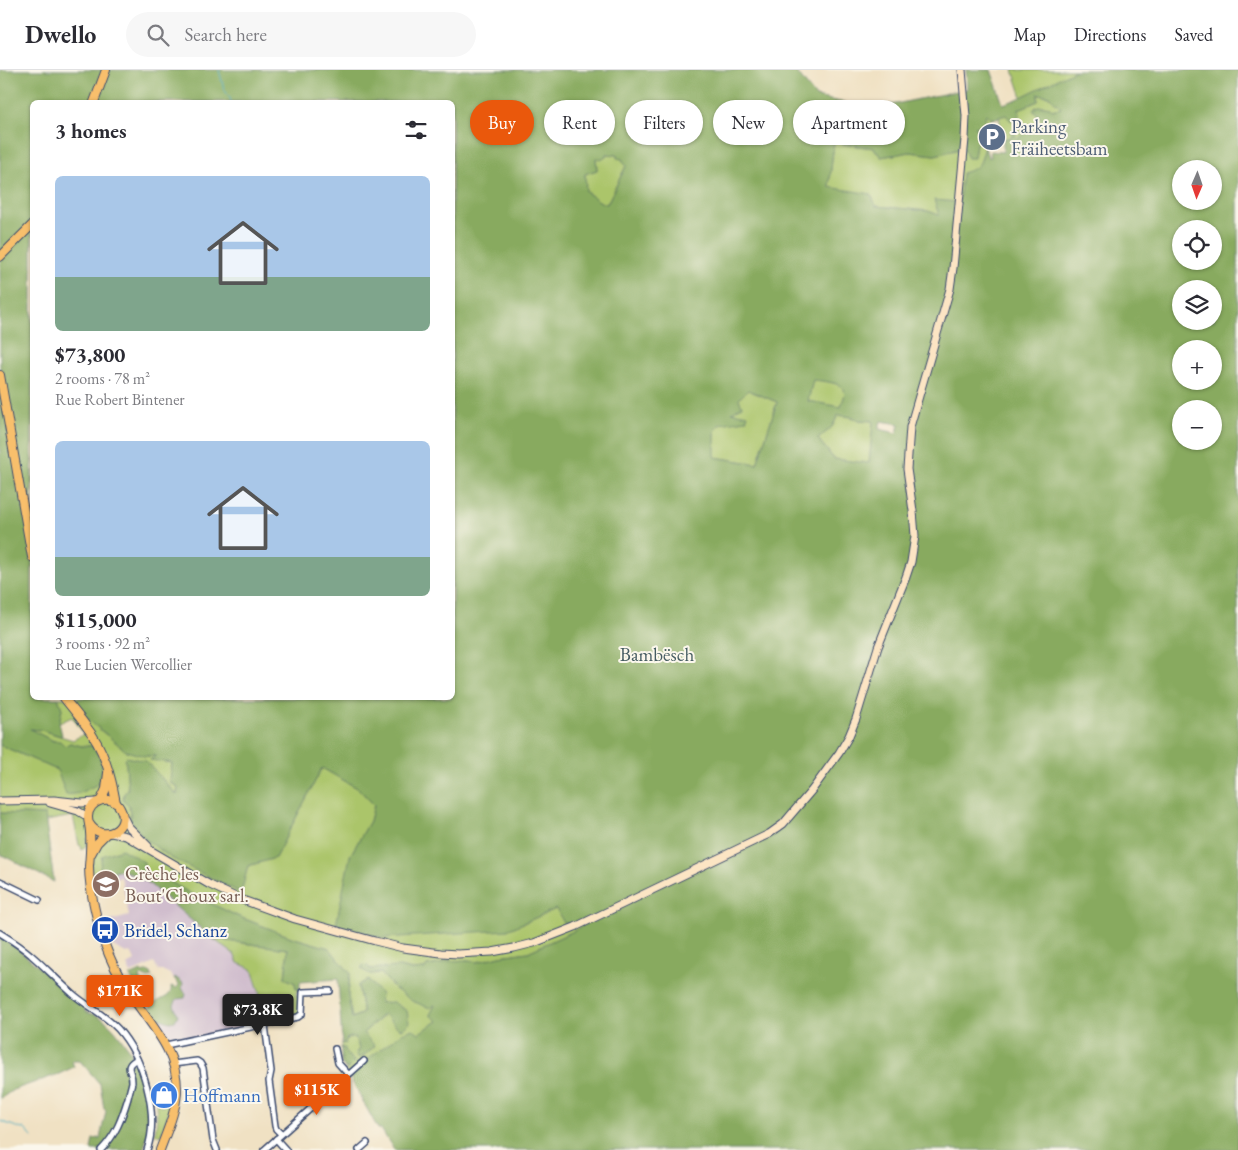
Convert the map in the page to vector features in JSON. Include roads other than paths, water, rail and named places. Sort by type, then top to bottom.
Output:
[{"type":"main road","points":[[95,100],[106,70]]},
{"type":"main road","points":[[42,801],[78,811],[89,820],[92,828],[96,831],[126,836],[210,885],[240,899],[295,919],[402,948],[441,953],[473,954],[534,943],[567,930],[768,834],[783,824],[812,790],[849,736],[878,647],[911,562],[915,536],[907,469],[910,427],[950,289],[965,139],[966,116],[962,70]]},
{"type":"main road","points":[[0,257],[30,227]]},
{"type":"main road","points":[[0,375],[30,546]]},
{"type":"main road","points":[[66,700],[87,726],[98,744],[112,780],[116,803]]},
{"type":"main road","points":[[108,769],[106,789],[99,801],[90,808],[89,867],[91,886],[100,932],[108,954],[121,980],[166,1045],[173,1064],[177,1091],[175,1104],[160,1150]]},
{"type":"main road","points":[[0,801],[54,800],[82,803],[111,800],[119,806],[128,826],[155,853]]},
{"type":"main road","points":[[90,855],[97,843],[115,831],[121,824],[123,816]]},
{"type":"street","points":[[0,880],[39,900]]},
{"type":"street","points":[[0,933],[31,955],[74,995],[116,1028],[123,1036],[137,1059],[151,1103],[151,1131],[147,1150]]},
{"type":"street","points":[[166,1045],[300,1016],[303,1009],[303,992],[330,991]]},
{"type":"street","points":[[265,1025],[272,1071],[269,1081],[275,1126],[281,1134]]},
{"type":"street","points":[[335,1049],[338,1063],[348,1074]]},
{"type":"street","points":[[101,1150],[110,1141],[124,1113],[132,1081],[128,1068],[131,1062],[137,1059]]},
{"type":"street","points":[[173,1064],[197,1061],[203,1068],[213,1140],[217,1150]]},
{"type":"street","points":[[264,1150],[364,1061]]},
{"type":"street","points":[[276,1139],[286,1150]]},
{"type":"street","points":[[359,1150],[367,1142]]},
{"type":"waterway","points":[[219,70],[224,89],[230,100]]},
{"type":"waterway","points":[[0,1121],[22,1129],[24,1128],[32,1137]]},
{"type":"place","name":"Parking Fräiheetsbam","points":[[992,137]]},
{"type":"place","name":"Crèche les Bout'Choux sarl.","points":[[106,884]]},
{"type":"place","name":"Bridel, Schanz","points":[[105,930]]},
{"type":"place","name":"Hoffmann","points":[[164,1095]]},
{"type":"park label","name":"Bambësch","points":[[657,654]]}]
